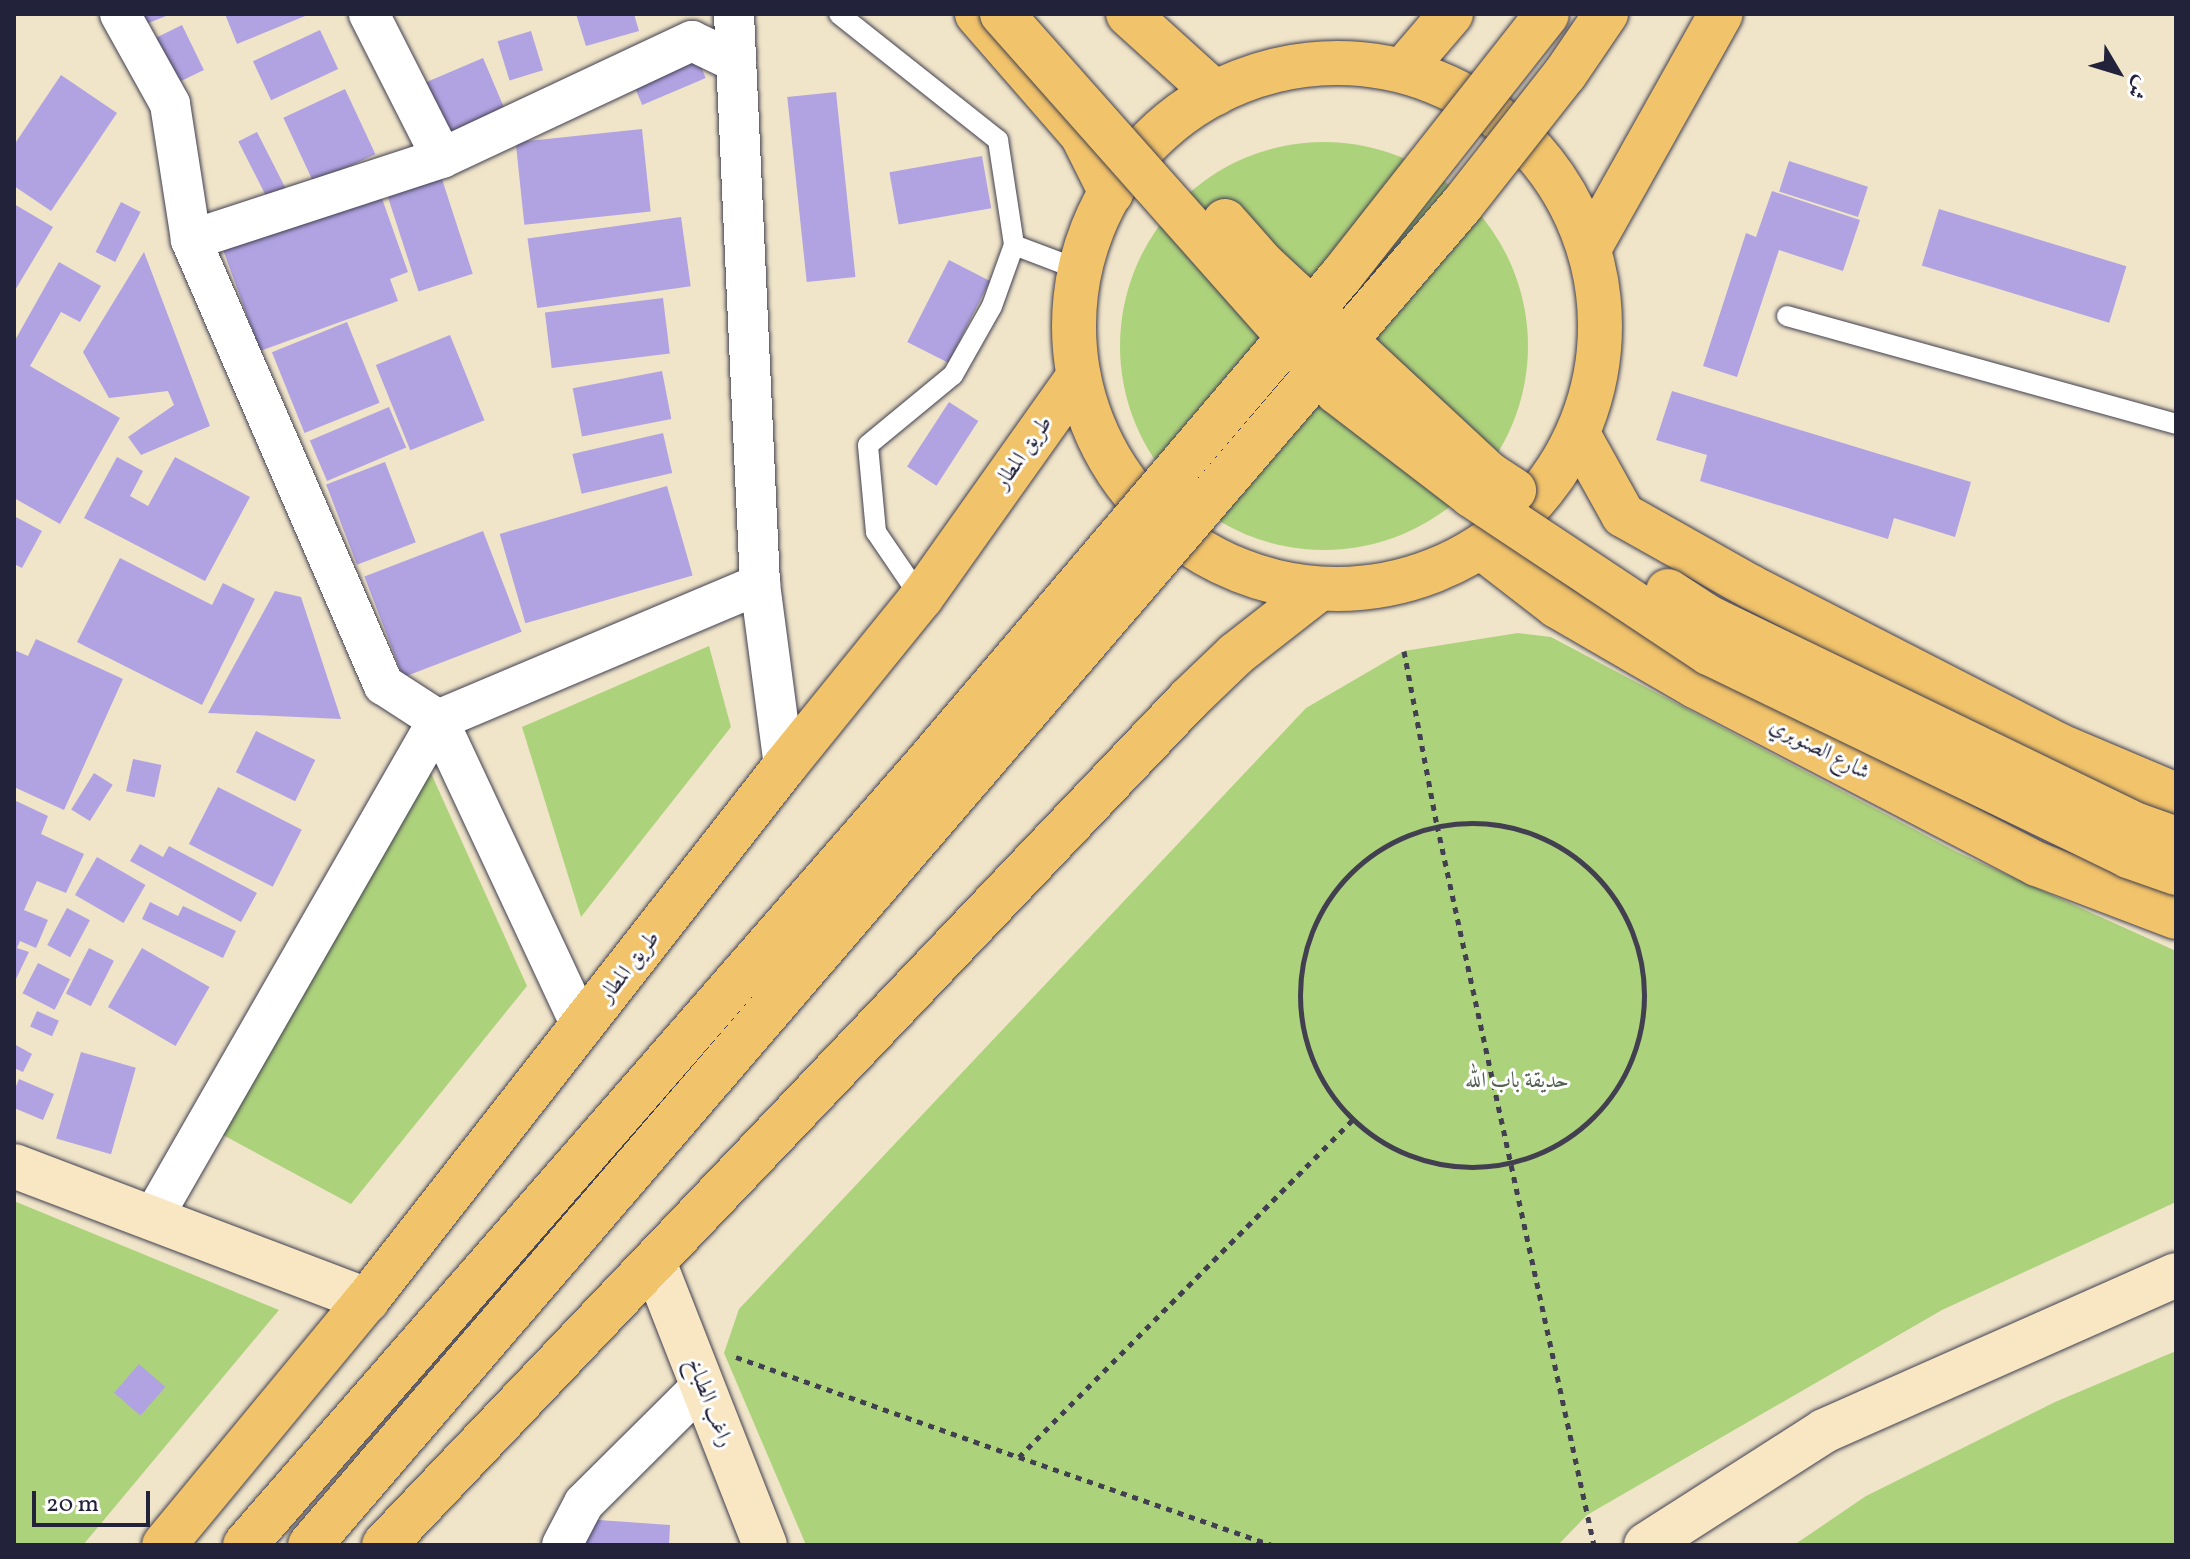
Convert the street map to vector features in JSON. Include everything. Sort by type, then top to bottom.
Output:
[{"type":"main road","points":[[977,14],[1082,135],[1111,193]]},
{"type":"main road","points":[[1002,14],[1337,392],[1471,495],[1709,653],[2128,856],[2176,873]]},
{"type":"main road","points":[[1040,14],[1262,263],[1489,474],[1708,617],[2137,825],[2176,839]]},
{"type":"main road","points":[[1128,14],[1215,93]]},
{"type":"main road","points":[[1403,70],[1451,14]]},
{"type":"main road","points":[[245,1545],[925,765],[1341,276],[1547,14]]},
{"type":"main road","points":[[310,1545],[1451,218],[1565,74],[1606,14]]},
{"type":"main road","points":[[1590,247],[1721,14]]},
{"type":"main road","points":[[1339,62],[1403,70],[1484,106],[1549,167],[1590,247],[1601,309],[1597,373],[1578,434],[1538,498],[1481,547],[1403,583],[1318,590],[1264,580],[1227,565],[1170,531],[1128,487],[1112,461],[1097,434],[1079,376],[1074,323],[1080,270],[1092,229],[1111,193],[1139,153],[1174,120],[1215,93],[1275,70],[1339,62]]},
{"type":"main road","name":"طريق المطار","points":[[164,1545],[367,1300],[784,767],[921,598],[1079,376]]},
{"type":"main road","points":[[1578,434],[1623,515],[1751,587],[2058,745],[2176,795]]},
{"type":"main road","name":"شارع الصنوبري","points":[[1481,547],[1557,606],[1695,686],[2037,864],[2176,917]]},
{"type":"main road","points":[[1695,686],[1751,587]]},
{"type":"main road","points":[[384,1545],[1188,700],[1236,654],[1318,590]]},
{"type":"main road","points":[[14,1166],[367,1300]]},
{"type":"main road","name":"راغب الطباخ","points":[[654,1262],[765,1545]]},
{"type":"main road","points":[[1646,1545],[1824,1431],[2176,1275]]},
{"type":"street","points":[[120,14],[170,104],[191,240],[384,685],[438,720],[582,1028]]},
{"type":"street","points":[[369,14],[442,158]]},
{"type":"street","points":[[734,14],[760,584],[784,767]]},
{"type":"street","points":[[191,240],[442,158],[692,41],[736,62]]},
{"type":"street","points":[[152,1219],[438,720],[760,584]]},
{"type":"street","points":[[562,1545],[584,1503],[695,1367]]},
{"type":"lane","points":[[839,14],[998,140],[1014,245],[992,306],[953,375],[868,445],[876,532],[921,598]]},
{"type":"lane","points":[[1014,245],[1080,270]]},
{"type":"lane","points":[[1787,316],[2176,424]]},
{"type":"path","points":[[1404,651],[1437,825],[1594,1545]]},
{"type":"path","points":[[1490,822],[1542,836],[1587,865],[1621,906],[1641,956],[1644,1010],[1631,1062],[1603,1107],[1562,1142],[1512,1163],[1469,1168],[1427,1162],[1387,1145],[1352,1120],[1323,1083],[1305,1040],[1299,994],[1306,947],[1325,904],[1354,868],[1393,841],[1437,825],[1490,822]]},
{"type":"path","points":[[1019,1457],[1352,1120]]},
{"type":"path","points":[[695,1367],[724,1353],[1272,1545]]},
{"type":"green space","points":[[1324,142],[1364,146],[1402,157],[1438,176],[1469,201],[1494,232],[1513,268],[1524,306],[1528,346],[1524,386],[1513,424],[1494,460],[1469,491],[1438,516],[1402,535],[1364,546],[1324,550],[1284,546],[1246,535],[1210,516],[1179,491],[1154,460],[1135,424],[1124,386],[1120,346],[1124,306],[1135,268],[1154,232],[1179,201],[1210,176],[1246,157],[1284,146]]},
{"type":"green space","name":"حديقة باب الله","points":[[1518,633],[1551,637],[1959,853],[2176,951],[2176,1202],[1942,1310],[1587,1515],[1558,1545],[806,1545],[724,1353],[739,1309],[1306,708],[1404,651]]},
{"type":"green space","points":[[709,646],[731,727],[581,917],[522,727]]},
{"type":"green space","points":[[430,771],[527,986],[351,1204],[223,1135]]},
{"type":"green space","points":[[14,1201],[279,1310],[83,1545],[14,1545]]},
{"type":"green space","points":[[2176,1351],[2176,1545],[1794,1545],[1866,1496],[2055,1402]]},
{"type":"building","points":[[142,14],[171,14],[146,24]]},
{"type":"building","points":[[225,14],[310,14],[237,44]]},
{"type":"building","points":[[576,14],[634,14],[639,31],[586,46]]},
{"type":"building","points":[[182,25],[204,70],[177,83],[155,38]]},
{"type":"building","points":[[320,30],[338,69],[271,100],[253,61]]},
{"type":"building","points":[[531,31],[543,70],[510,80],[498,41]]},
{"type":"building","points":[[696,55],[706,78],[642,105],[632,82]]},
{"type":"building","points":[[483,58],[509,119],[449,144],[423,83]]},
{"type":"building","points":[[61,75],[117,113],[51,211],[14,186],[14,145]]},
{"type":"building","points":[[345,89],[375,154],[314,183],[283,118]]},
{"type":"building","points":[[836,92],[855,277],[807,282],[787,97]]},
{"type":"building","points":[[642,129],[651,212],[524,225],[516,142]]},
{"type":"building","points":[[257,132],[287,190],[268,199],[238,142]]},
{"type":"building","points":[[982,156],[991,208],[899,225],[889,172]]},
{"type":"building","points":[[1789,161],[1868,187],[1858,217],[1779,191]]},
{"type":"building","points":[[440,173],[473,274],[419,291],[386,191]]},
{"type":"building","points":[[379,190],[408,272],[390,279],[398,301],[260,351],[222,247]]},
{"type":"building","points":[[1772,191],[1860,220],[1843,271],[1779,250],[1737,377],[1703,366],[1746,233],[1756,237]]},
{"type":"building","points":[[121,202],[141,212],[115,262],[96,252]]},
{"type":"building","points":[[14,204],[53,227],[14,292]]},
{"type":"building","points":[[1939,209],[2126,266],[2109,323],[1922,265]]},
{"type":"building","points":[[681,217],[691,286],[537,308],[528,239]]},
{"type":"building","points":[[144,252],[210,426],[141,455],[128,437],[174,405],[168,391],[109,398],[83,352]]},
{"type":"building","points":[[949,260],[990,281],[948,363],[907,342]]},
{"type":"building","points":[[59,262],[101,286],[80,322],[61,312],[30,366],[120,418],[60,524],[14,498],[14,342]]},
{"type":"building","points":[[663,298],[670,354],[552,368],[545,313]]},
{"type":"building","points":[[347,322],[380,403],[304,433],[272,352]]},
{"type":"building","points":[[450,335],[484,420],[410,450],[376,365]]},
{"type":"building","points":[[662,371],[671,419],[582,436],[573,388]]},
{"type":"building","points":[[1672,391],[1971,482],[1955,537],[1894,518],[1888,539],[1700,481],[1707,455],[1656,440]]},
{"type":"building","points":[[949,402],[978,421],[936,486],[907,467]]},
{"type":"building","points":[[389,407],[406,448],[327,481],[310,441]]},
{"type":"building","points":[[663,433],[672,473],[582,494],[572,454]]},
{"type":"building","points":[[117,457],[143,471],[130,496],[148,506],[175,457],[250,497],[205,581],[84,518]]},
{"type":"building","points":[[385,462],[416,542],[357,565],[326,485]]},
{"type":"building","points":[[667,486],[693,575],[525,623],[500,534]]},
{"type":"building","points":[[14,516],[42,531],[22,568],[14,564]]},
{"type":"building","points":[[483,531],[522,632],[403,677],[364,577]]},
{"type":"building","points":[[120,558],[212,605],[223,583],[255,599],[202,705],[77,642]]},
{"type":"building","points":[[275,591],[301,597],[341,719],[208,713]]},
{"type":"building","points":[[36,639],[123,679],[64,810],[14,787],[14,650],[28,656]]},
{"type":"building","points":[[256,731],[315,760],[295,801],[236,772]]},
{"type":"building","points":[[133,759],[161,765],[155,797],[126,791]]},
{"type":"building","points":[[94,773],[113,785],[90,821],[71,809]]},
{"type":"building","points":[[218,787],[302,830],[273,887],[189,844]]},
{"type":"building","points":[[14,800],[48,816],[41,834],[84,854],[66,893],[37,881],[24,910],[48,920],[36,948],[20,941],[17,948],[29,952],[14,983]]},
{"type":"building","points":[[140,844],[163,857],[169,846],[257,893],[241,922],[130,861]]},
{"type":"building","points":[[97,857],[145,885],[123,923],[75,895]]},
{"type":"building","points":[[150,902],[178,916],[183,906],[236,931],[223,958],[142,919]]},
{"type":"building","points":[[67,908],[90,920],[70,957],[47,945]]},
{"type":"building","points":[[89,948],[114,961],[91,1006],[66,993]]},
{"type":"building","points":[[142,948],[210,987],[176,1046],[108,1007]]},
{"type":"building","points":[[38,963],[70,979],[55,1010],[23,993]]},
{"type":"building","points":[[37,1011],[59,1021],[52,1036],[30,1027]]},
{"type":"building","points":[[14,1044],[32,1054],[23,1072],[14,1068]]},
{"type":"building","points":[[81,1052],[136,1068],[111,1154],[56,1139]]},
{"type":"building","points":[[19,1079],[54,1094],[43,1120],[14,1108],[14,1091]]},
{"type":"building","points":[[139,1364],[165,1387],[140,1416],[114,1393]]},
{"type":"building","points":[[570,1518],[670,1525],[669,1545],[568,1545]]}]
